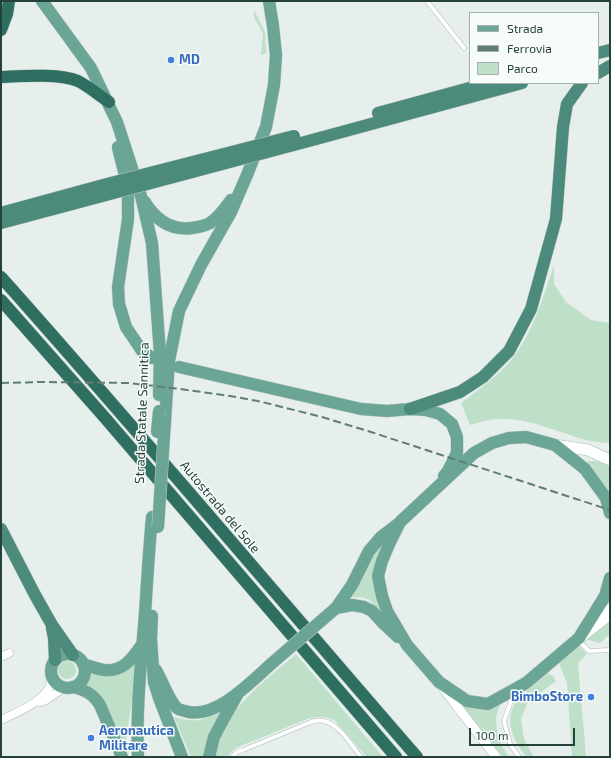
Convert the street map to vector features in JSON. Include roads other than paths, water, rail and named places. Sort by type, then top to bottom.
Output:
[{"type":"highway","points":[[1,30],[7,14],[9,1]]},
{"type":"highway","points":[[599,53],[610,50]]},
{"type":"highway","points":[[599,63],[610,60]]},
{"type":"highway","points":[[599,72],[610,66]]},
{"type":"highway","points":[[1,77],[25,75],[63,77],[79,82],[109,102]]},
{"type":"highway","points":[[1,223],[315,135],[485,84]]},
{"type":"highway","points":[[1,213],[107,184],[315,135],[518,84]]},
{"type":"highway","points":[[410,408],[460,392],[483,377],[509,351],[531,309],[556,219],[563,127],[567,104],[581,84]]},
{"type":"highway","name":"Autostrada del Sole","points":[[1,277],[112,402],[417,757]]},
{"type":"highway","points":[[1,300],[396,757]]},
{"type":"highway","points":[[1,529],[52,624],[73,655]]},
{"type":"highway","points":[[52,624],[55,660]]},
{"type":"main road","name":"Strada Statale Sannitica","points":[[42,1],[91,68],[109,102],[141,196],[152,243],[160,354],[162,416],[152,632],[154,665],[153,674],[156,691],[182,757]]},
{"type":"main road","points":[[162,416],[169,361],[179,311],[201,265],[231,212],[266,127],[274,84],[276,55],[269,1]]},
{"type":"main road","points":[[117,122],[119,152],[128,187],[128,219],[118,287],[119,304],[126,327],[142,351],[152,358]]},
{"type":"main road","points":[[141,196],[156,217],[164,224],[181,229],[202,227],[210,223],[224,210],[247,175]]},
{"type":"main road","points":[[179,367],[361,409],[387,411],[410,408],[440,414],[452,424],[457,437],[456,453],[448,471],[430,495]]},
{"type":"main road","name":"Strada Statale Sannitica","points":[[138,757],[138,696],[152,517],[162,416]]},
{"type":"main road","points":[[407,645],[387,611],[378,576],[384,555],[400,522],[452,473],[474,453],[492,443],[509,438],[526,436],[555,445],[588,450],[610,460]]},
{"type":"main road","points":[[555,445],[585,469],[606,498],[610,513]]},
{"type":"main road","name":"Strada Statale Sannitica","points":[[154,665],[171,702],[177,709],[192,713],[204,712],[214,708],[239,692],[336,608],[352,585],[369,551],[381,536],[400,522]]},
{"type":"main road","points":[[578,639],[605,596],[610,578]]},
{"type":"main road","points":[[336,608],[352,605],[364,607],[372,611],[407,645],[439,682],[467,701],[488,704],[526,683],[608,614]]},
{"type":"main road","points":[[83,664],[105,670],[115,670],[122,667],[132,659],[142,645]]},
{"type":"main road","points":[[69,687],[80,682],[83,678],[84,668],[79,658],[70,654],[60,656],[55,660],[51,671],[52,677],[57,684],[69,687],[81,689],[89,692],[100,706],[122,757]]},
{"type":"main road","name":"Strada Statale Sannitica","points":[[209,757],[214,737],[239,692]]},
{"type":"street","points":[[588,450],[610,453]]},
{"type":"street","points":[[28,707],[44,696],[50,688],[52,677]]},
{"type":"street","points":[[439,682],[496,757]]},
{"type":"street","points":[[1,720],[46,700],[69,687]]},
{"type":"lane","points":[[427,1],[464,48]]},
{"type":"lane","points":[[578,639],[589,651],[610,650]]},
{"type":"lane","points":[[519,757],[510,744],[504,721],[511,701],[526,683]]},
{"type":"lane","points":[[232,757],[237,752],[311,722],[324,721],[336,728],[361,757]]},
{"type":"railway","points":[[1,383],[128,383],[258,401],[322,417],[371,432],[610,510]]},
{"type":"place","name":"MD","points":[[171,60]]},
{"type":"place","name":"BimboStore","points":[[591,697]]},
{"type":"place","name":"Aeronautica Militare","points":[[91,738]]}]
